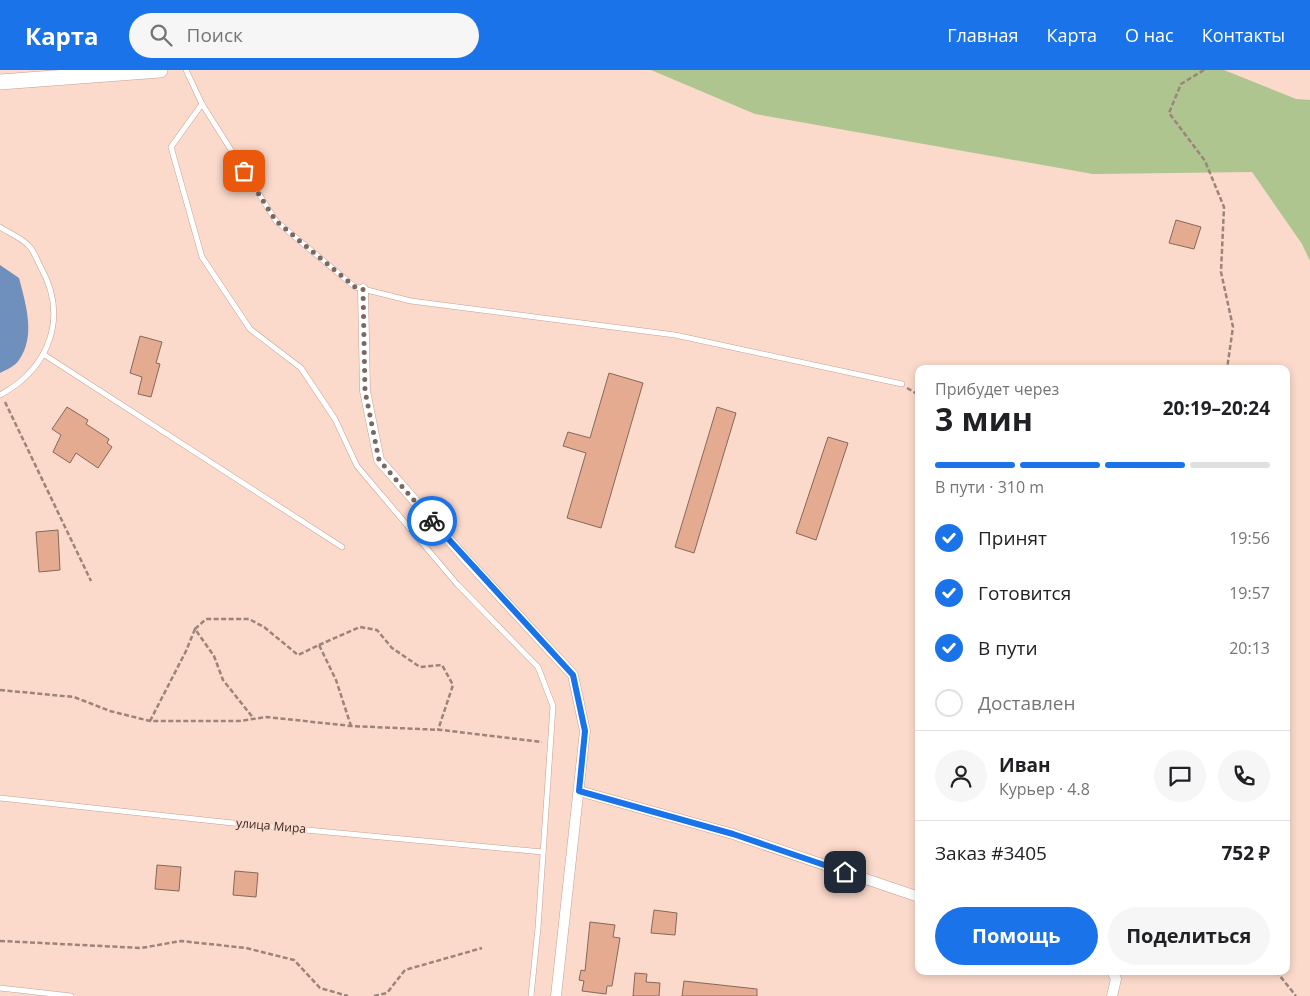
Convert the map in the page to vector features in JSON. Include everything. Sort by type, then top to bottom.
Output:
[{"type":"street","points":[[0,82],[160,70]]},
{"type":"street","points":[[363,289],[365,391],[379,460],[464,558],[573,675],[585,731],[556,996]]},
{"type":"street","points":[[579,791],[733,834],[915,896]]},
{"type":"street","points":[[1112,996],[1116,979],[1114,975]]},
{"type":"lane","points":[[186,70],[202,104],[276,221],[355,287],[412,301],[675,336],[902,384]]},
{"type":"lane","points":[[202,104],[171,147],[202,257],[250,329],[301,368],[334,419],[358,466],[457,584],[538,667],[553,706],[538,928],[530,996]]},
{"type":"lane","points":[[0,227],[29,245],[47,278],[56,308],[49,341],[38,363],[19,384],[1,394]]},
{"type":"lane","points":[[43,354],[342,547]]},
{"type":"lane","name":"улица Мира","points":[[0,798],[242,824],[543,852]]},
{"type":"lane","points":[[0,988],[71,996]]},
{"type":"path","points":[[1204,70],[1181,84],[1169,113],[1205,161],[1224,207],[1221,272],[1233,327],[1228,365]]},
{"type":"path","points":[[902,384],[915,392]]},
{"type":"path","points":[[1,394],[91,580]]},
{"type":"path","points":[[150,721],[195,630],[206,619],[249,619],[264,627],[298,655],[360,627],[377,630],[392,648],[420,667],[442,666],[453,685],[438,730]]},
{"type":"path","points":[[195,630],[214,656],[223,680],[254,719]]},
{"type":"path","points":[[319,646],[336,680],[351,726]]},
{"type":"path","points":[[0,690],[74,697],[110,711],[150,721],[254,719],[267,717],[351,726],[438,730],[550,744]]},
{"type":"path","points":[[0,941],[141,948],[181,941],[246,948],[294,960],[320,988],[348,996]]},
{"type":"path","points":[[374,996],[386,993],[405,970],[482,948]]},
{"type":"path","points":[[1279,975],[1296,996]]},
{"type":"green space","points":[[651,70],[1224,70],[1296,99],[1310,100],[1310,261],[1302,244],[1252,172],[1093,174],[755,114]]},
{"type":"water","points":[[0,265],[19,278],[27,309],[28,331],[24,351],[19,360],[13,366],[0,373]]},
{"type":"building","points":[[1176,220],[1201,227],[1194,249],[1169,243]]},
{"type":"building","points":[[140,336],[162,342],[156,363],[160,364],[151,397],[138,394],[142,377],[130,373]]},
{"type":"building","points":[[609,373],[643,383],[601,528],[567,518],[586,453],[563,446],[568,432],[590,438]]},
{"type":"building","points":[[67,407],[88,420],[86,424],[109,439],[107,443],[112,447],[98,468],[76,453],[70,463],[53,452],[61,435],[52,429]]},
{"type":"building","points":[[717,407],[736,413],[694,553],[675,547]]},
{"type":"building","points":[[828,437],[848,443],[816,540],[796,533]]},
{"type":"building","points":[[58,530],[60,570],[39,572],[36,532]]},
{"type":"building","points":[[157,865],[181,867],[179,891],[155,889]]},
{"type":"building","points":[[235,871],[258,873],[256,897],[233,895]]},
{"type":"building","points":[[654,910],[677,913],[675,935],[651,933]]},
{"type":"building","points":[[590,922],[615,925],[613,937],[620,938],[612,986],[607,986],[606,994],[582,991],[584,981],[579,980],[581,970],[585,971]]},
{"type":"building","points":[[635,973],[647,974],[646,982],[660,983],[659,996],[633,996]]},
{"type":"building","points":[[684,981],[757,989],[757,996],[682,996]]},
{"type":"way so far","points":[[244,171],[276,221],[355,287],[363,289],[365,391],[379,460],[432,521]]},
{"type":"route","points":[[432,521],[573,675],[585,731],[579,791],[733,834],[845,872]]}]
